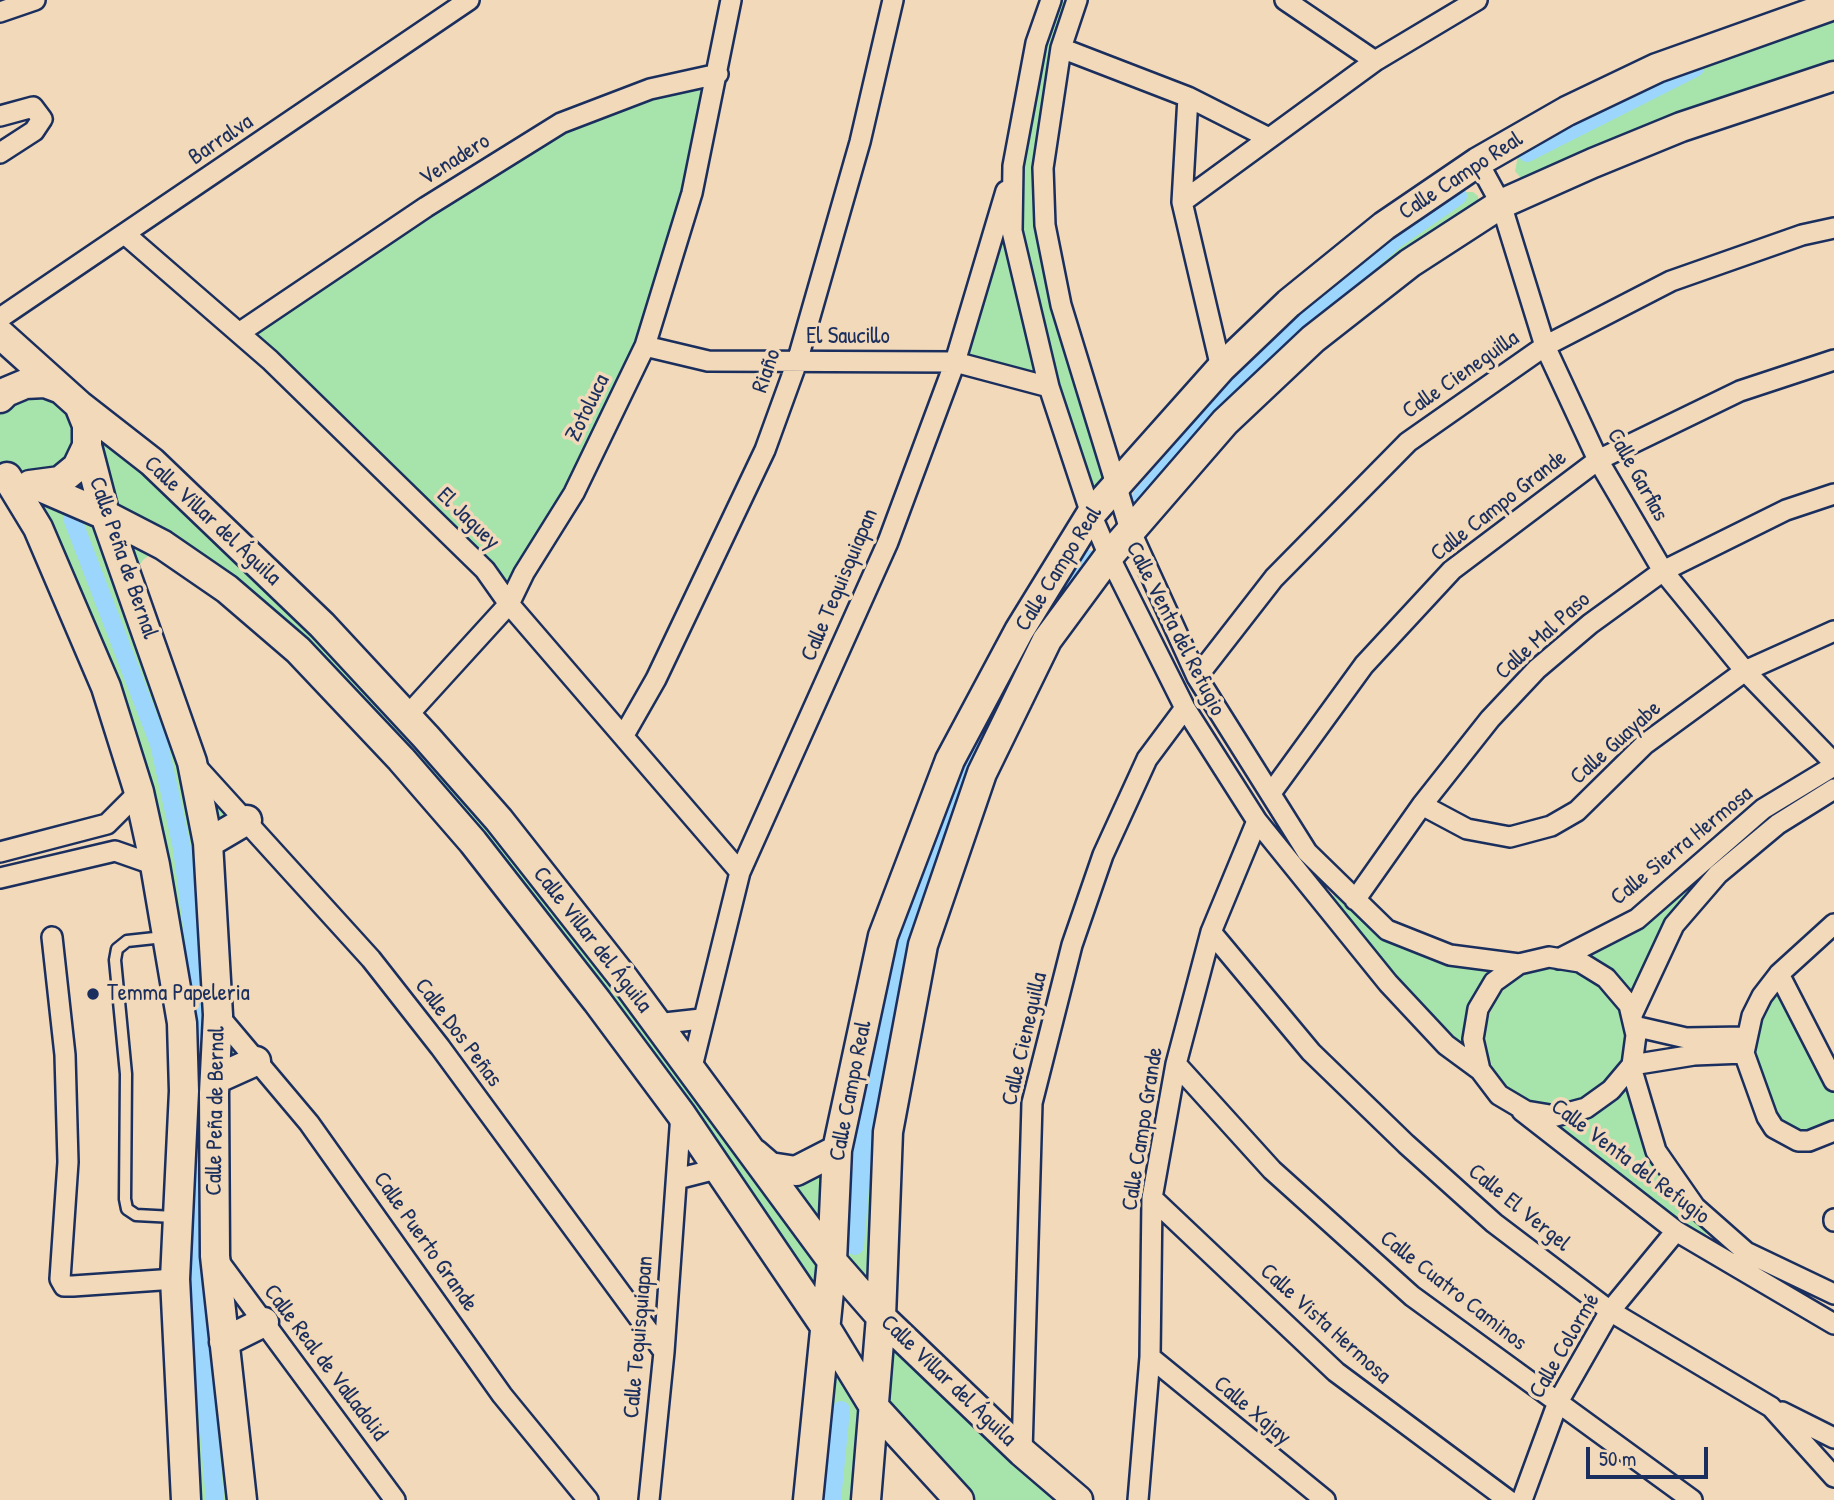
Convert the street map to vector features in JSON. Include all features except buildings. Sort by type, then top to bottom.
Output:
[{"type":"street","name":"Barralva","points":[[0,318],[469,0]]},
{"type":"street","name":"Zotoluca","points":[[407,716],[509,604],[524,573],[574,493],[645,346],[692,193],[731,0]]},
{"type":"street","name":"Riaño","points":[[624,734],[656,679],[765,450],[797,362],[860,142],[893,0]]},
{"type":"street","name":"Calle Venta del Refugio","points":[[1051,0],[1036,43],[1013,166],[1012,231],[1049,387],[1091,514],[1109,556],[1185,708],[1257,821],[1388,983],[1446,1045],[1480,1070]]},
{"type":"street","name":"Calle Venta del Refugio","points":[[1077,0],[1061,48],[1043,168],[1045,225],[1061,305],[1130,530],[1197,677],[1307,852],[1387,930],[1450,955],[1519,964]]},
{"type":"street","points":[[1285,0],[1375,61]]},
{"type":"street","points":[[1182,202],[1375,61],[1477,0]]},
{"type":"street","points":[[0,12],[29,1]]},
{"type":"street","name":"Calle Campo Real","points":[[807,1500],[832,1261],[837,1150],[883,936],[950,760],[1018,631],[1091,514],[1221,368],[1289,303],[1384,226],[1478,162],[1567,111],[1657,68],[1817,5]]},
{"type":"street","points":[[1061,48],[1188,97],[1268,137]]},
{"type":"street","name":"Venadero","points":[[239,333],[426,207],[561,123],[650,89],[718,74]]},
{"type":"street","name":"Calle Campo Real","points":[[866,1500],[881,1317],[888,1132],[923,945],[982,773],[1047,640],[1130,530],[1224,422],[1312,339],[1410,263],[1501,204],[1681,127],[1834,76]]},
{"type":"street","points":[[1188,97],[1182,202],[1221,368]]},
{"type":"street","points":[[0,116],[33,107],[42,119],[34,131],[0,153]]},
{"type":"street","name":"Calle Garfias","points":[[1478,162],[1501,204],[1545,346],[1598,460],[1663,571],[1745,671],[1834,765]]},
{"type":"street","points":[[1013,166],[1043,168]]},
{"type":"street","name":"Calle Tequisquiapan","points":[[691,1071],[701,1019],[740,872],[888,542],[955,362],[1013,166]]},
{"type":"street","name":"Calle Cieneguilla","points":[[1197,677],[1274,578],[1408,442],[1545,346],[1671,281],[1802,235],[1834,228]]},
{"type":"street","name":"El Jaguey","points":[[126,235],[239,333],[485,570],[509,604],[624,734],[740,872]]},
{"type":"street","points":[[0,334],[71,398]]},
{"type":"street","name":"El Saucillo","points":[[645,346],[708,361],[955,362],[1049,387]]},
{"type":"street","name":"Calle Campo Grande","points":[[1271,793],[1364,666],[1452,570],[1598,460],[1740,391],[1834,360]]},
{"type":"street","points":[[0,398],[25,384],[45,383],[71,398]]},
{"type":"street","name":"Calle Peña de Bernal","points":[[71,398],[87,425],[87,446],[105,515],[192,762],[208,843],[218,1015],[215,1086],[215,1256],[242,1500]]},
{"type":"street","name":"Calle Villar del Águila","points":[[71,398],[152,463],[182,491],[322,625],[407,716],[499,820],[656,1024],[832,1261],[881,1317],[1022,1452],[1078,1500]]},
{"type":"street","points":[[38,486],[60,481],[77,467],[87,446]]},
{"type":"street","name":"Calle Peña de Bernal","points":[[3,474],[38,528],[106,687],[139,792],[155,865],[182,1023],[184,1091],[175,1279],[186,1500]]},
{"type":"street","name":"Calle Villar del Águila","points":[[3,474],[21,484],[38,486],[105,515],[163,545],[227,589],[298,650],[401,760],[473,842],[681,1114],[824,1325],[874,1407],[959,1500]]},
{"type":"street","name":"Calle Mal Paso","points":[[1355,900],[1422,805],[1490,719],[1538,669],[1590,624],[1663,571],[1786,510],[1834,495]]},
{"type":"street","points":[[129,581],[143,560],[163,545]]},
{"type":"street","name":"Calle Guayabe","points":[[1422,805],[1467,829],[1510,837],[1551,826],[1577,811],[1645,744],[1745,671],[1834,631]]},
{"type":"street","name":"Calle Cieneguilla","points":[[1022,1452],[1032,1103],[1072,945],[1102,855],[1147,759],[1185,708]]},
{"type":"street","name":"Calle Dos Peñas","points":[[192,762],[247,820],[402,998],[664,1352]]},
{"type":"street","name":"Calle Sierra Hermosa","points":[[1559,959],[1637,919],[1763,809],[1834,765]]},
{"type":"street","name":"Calle Sierra Hermosa","points":[[1633,1021],[1674,925],[1718,874],[1778,824],[1834,789]]},
{"type":"street","points":[[0,852],[107,824],[139,792]]},
{"type":"street","points":[[208,843],[247,820]]},
{"type":"street","name":"Calle Campo Grande","points":[[1138,1500],[1150,1357],[1152,1198],[1176,1064],[1211,932],[1257,821]]},
{"type":"street","points":[[0,878],[115,851],[155,865]]},
{"type":"street","points":[[1834,924],[1779,974],[1762,996],[1745,1045],[1767,1116],[1774,1128],[1786,1138],[1798,1141],[1809,1141],[1834,1131]]},
{"type":"street","name":"Calle El Vergel","points":[[1211,932],[1311,1052],[1406,1144],[1494,1223],[1610,1311],[1771,1407],[1834,1477]]},
{"type":"street","points":[[52,937],[65,1055],[68,1163],[60,1279],[64,1286],[73,1286],[175,1279]]},
{"type":"street","points":[[1549,957],[1559,959],[1580,962],[1606,978],[1629,1005],[1636,1035],[1631,1066],[1611,1090],[1586,1108],[1556,1116],[1525,1111],[1499,1095],[1480,1070],[1473,1039],[1478,1009],[1494,982],[1519,964],[1549,957]]},
{"type":"street","points":[[1779,974],[1834,1082]]},
{"type":"street","name":"Calle Puerto Grande","points":[[218,1015],[341,1165],[502,1395],[566,1477],[588,1500]]},
{"type":"street","points":[[656,1024],[701,1019]]},
{"type":"street","points":[[1633,1021],[1686,1038],[1745,1045]]},
{"type":"street","points":[[1631,1066],[1745,1045]]},
{"type":"street","points":[[184,1091],[215,1086],[256,1061]]},
{"type":"street","name":"Calle Cuatro Caminos","points":[[1176,1064],[1272,1170],[1412,1296],[1692,1500]]},
{"type":"street","name":"Calle Venta del Refugio","points":[[1631,1066],[1656,1151],[1695,1207],[1746,1252],[1834,1294]]},
{"type":"street","name":"Calle Venta del Refugio","points":[[1507,1100],[1676,1231],[1834,1324]]},
{"type":"street","name":"Calle Tequisquiapan","points":[[649,1500],[664,1352],[681,1114]]},
{"type":"street","points":[[748,1149],[770,1167],[796,1171],[837,1150]]},
{"type":"street","points":[[677,1179],[720,1168]]},
{"type":"street","name":"Calle Vista Hermosa","points":[[1152,1198],[1336,1372],[1508,1500]]},
{"type":"street","name":"Calle Colormé","points":[[1522,1500],[1558,1402],[1610,1311],[1676,1231]]},
{"type":"street","name":"Calle Real de Valladolid","points":[[215,1256],[396,1500]]},
{"type":"street","points":[[224,1342],[264,1322]]},
{"type":"street","name":"Calle Xajay","points":[[1150,1357],[1325,1500]]},
{"type":"street","points":[[1771,1407],[1834,1438]]},
{"type":"lane","points":[[167,937],[127,942],[117,949],[115,960],[126,1074],[127,1209],[136,1215],[178,1217]]},
{"type":"green space","points":[[1051,0],[1077,0],[1061,48],[1045,225],[1115,484],[1091,514],[1049,387],[955,362],[1013,166]]},
{"type":"green space","points":[[1834,20],[1834,69],[1524,182],[1515,171],[1518,156],[1530,147],[1684,70]]},
{"type":"green space","points":[[718,74],[645,346],[509,604],[239,333],[561,123]]},
{"type":"green space","points":[[1458,192],[1473,192],[1478,196],[1479,210],[1139,502],[1139,492],[1275,340],[1327,290],[1392,237]]},
{"type":"green space","points":[[64,390],[426,737],[832,1261],[824,1325],[873,1406],[881,1317],[1078,1500],[959,1500],[875,1408],[866,1500],[808,1500],[823,1325],[401,759],[163,545],[143,560],[129,581],[192,762],[247,820],[208,843],[218,1015],[256,1061],[216,1079],[242,1500],[186,1500],[184,1092],[139,792],[0,470],[0,398]]},
{"type":"green space","points":[[1095,548],[1099,549],[936,892],[870,1277],[863,1277],[844,1249],[872,1035],[890,966],[936,833],[1003,696],[1071,578]]},
{"type":"green space","points":[[1834,775],[1834,780],[1739,847],[1633,995],[1622,979],[1588,955],[1636,932],[1659,915],[1727,850],[1772,814]]},
{"type":"green space","points":[[1336,894],[1355,914],[1398,942],[1498,971],[1471,1053],[1398,979],[1329,898]]},
{"type":"green space","points":[[1557,966],[1584,972],[1607,987],[1622,1010],[1628,1037],[1622,1064],[1607,1087],[1584,1102],[1557,1108],[1530,1102],[1507,1087],[1492,1064],[1486,1037],[1492,1010],[1507,987],[1530,972]]},
{"type":"green space","points":[[1779,974],[1834,1081],[1834,1131],[1809,1141],[1774,1128],[1745,1037]]},
{"type":"green space","points":[[1632,1086],[1693,1214],[1709,1232],[1704,1236],[1670,1216],[1551,1124],[1570,1123],[1595,1115]]},
{"type":"green space","points":[[826,1172],[820,1222],[788,1184]]},
{"type":"waterway","points":[[1527,153],[1695,68]]},
{"type":"waterway","points":[[1141,497],[1234,390],[1300,324],[1396,239],[1458,196]]},
{"type":"waterway","points":[[72,518],[159,744],[182,848],[203,1011],[203,1065]]},
{"type":"waterway","points":[[1063,597],[1088,559]]},
{"type":"waterway","points":[[855,1246],[863,1150],[877,1052],[908,925],[942,828],[1003,699]]},
{"type":"waterway","points":[[198,1142],[193,1251],[215,1500]]},
{"type":"waterway","points":[[832,1500],[841,1410]]},
{"type":"place","name":"Temma Papeleria","points":[[93,994]]}]
